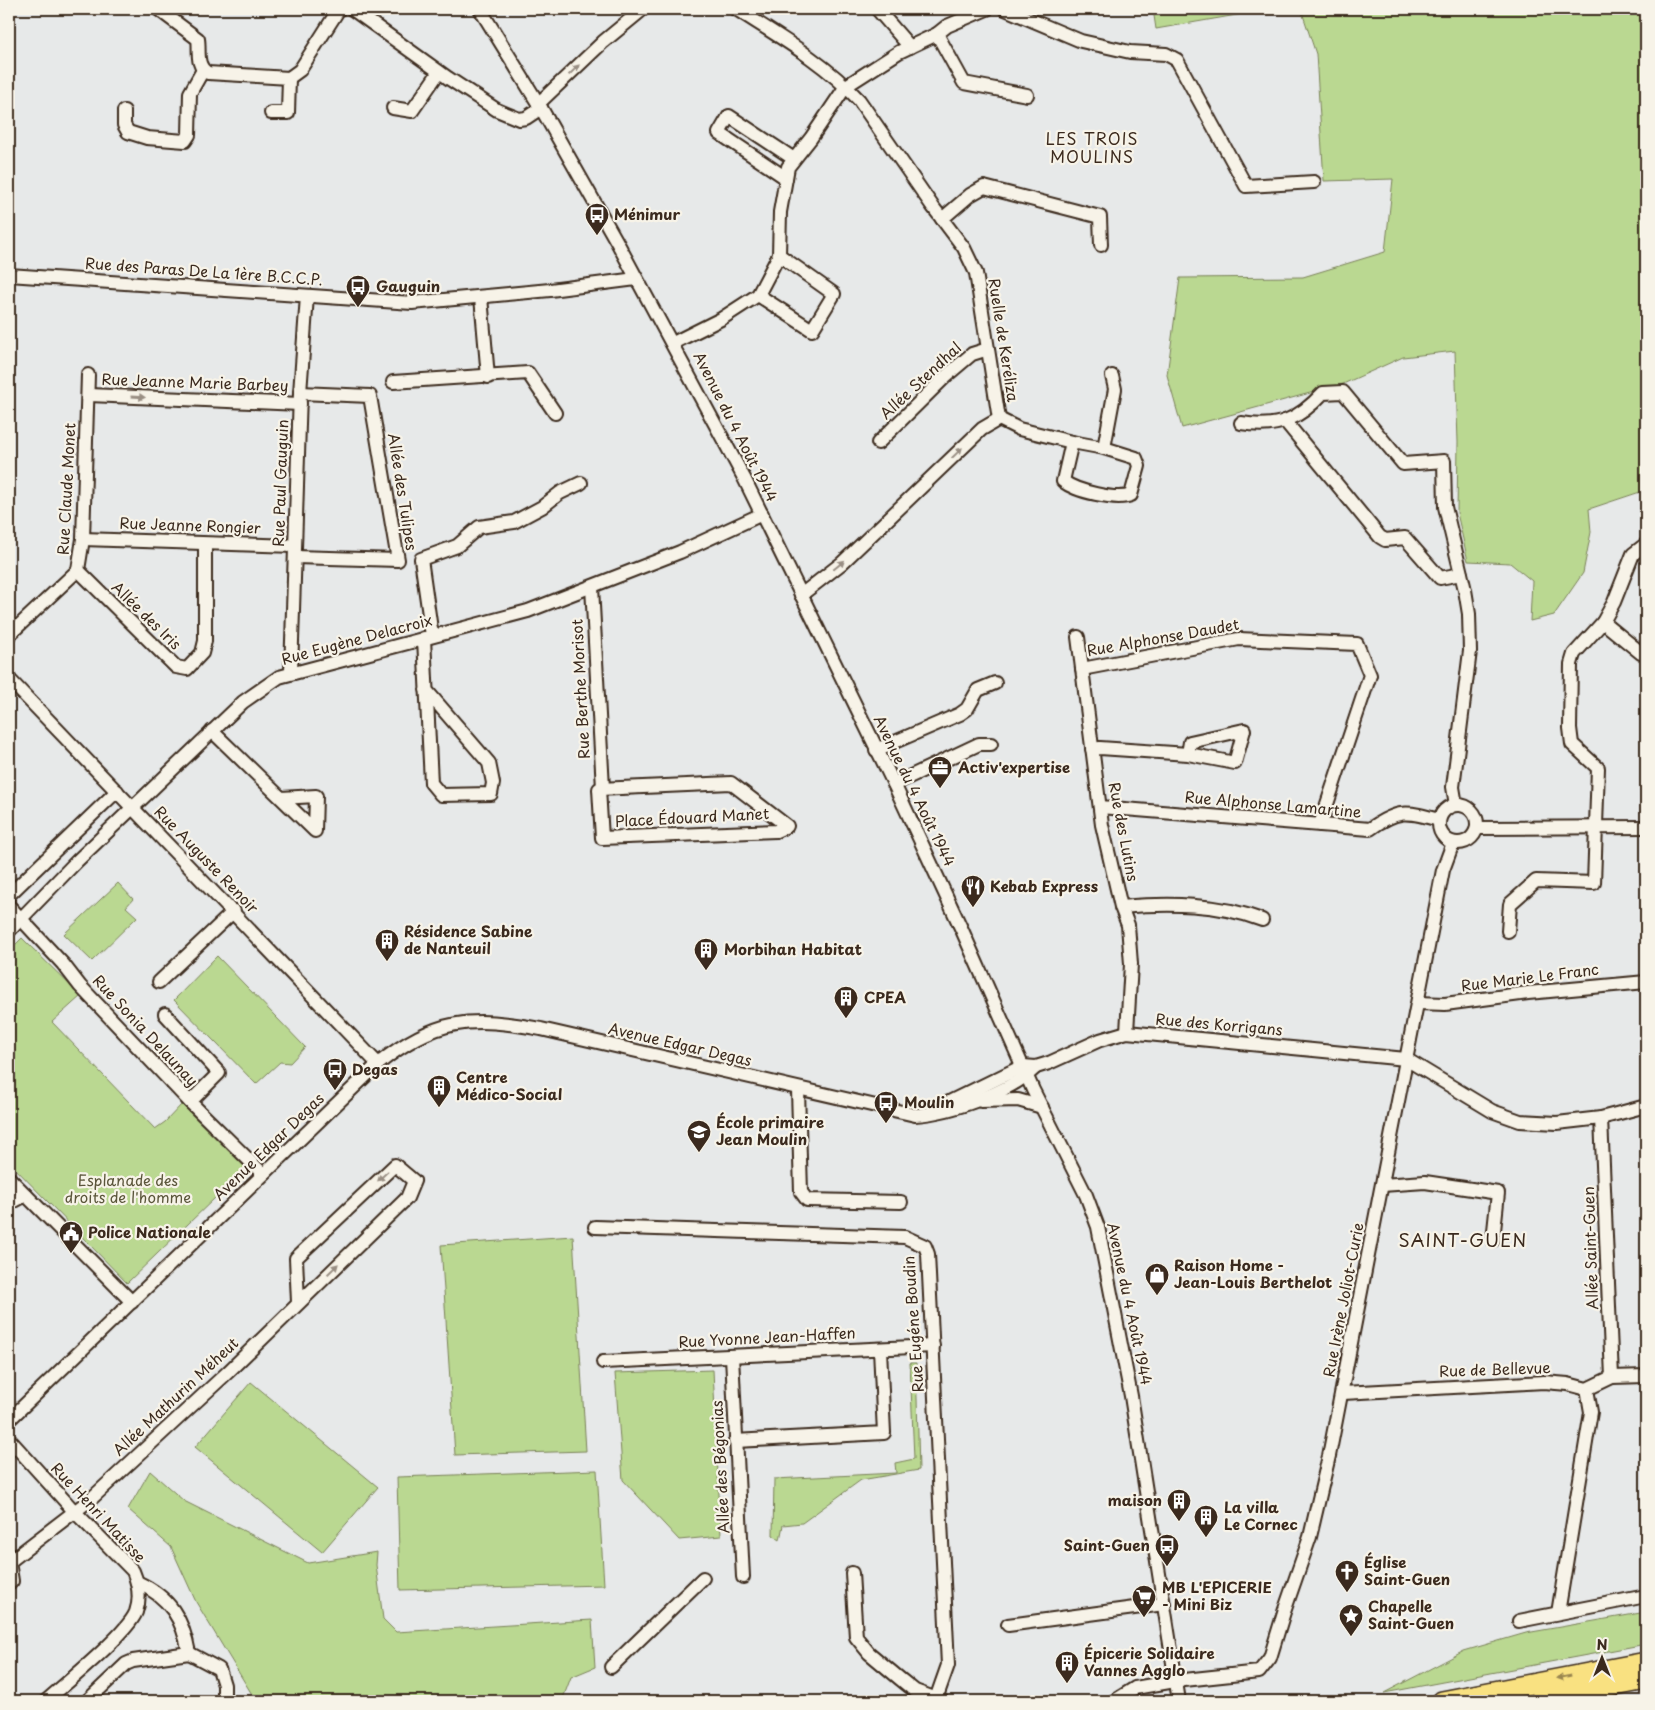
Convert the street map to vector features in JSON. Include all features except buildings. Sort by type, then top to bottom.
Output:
[{"type":"highway","points":[[1442,1701],[1646,1662]]},
{"type":"highway","points":[[1538,1701],[1646,1680]]},
{"type":"street","points":[[124,112],[124,125],[128,132],[147,138],[185,141],[189,135],[190,93],[203,70],[198,38],[158,9]]},
{"type":"street","points":[[203,70],[208,73],[289,78],[300,70],[339,9]]},
{"type":"street","points":[[352,9],[438,72],[509,117],[526,118],[603,42],[643,9]]},
{"type":"street","name":"Avenue du 4 Août 1944","points":[[480,9],[540,106],[673,344],[762,514],[894,784],[1029,1069],[1042,1107],[1086,1195],[1098,1227],[1131,1396],[1179,1701]]},
{"type":"street","name":"Ruelle de Keréliza","points":[[736,9],[802,52],[846,86],[859,100],[964,248],[976,273],[999,420],[982,429],[842,563],[801,595]]},
{"type":"street","points":[[877,9],[910,47]]},
{"type":"street","points":[[673,344],[721,320],[758,296],[779,255],[780,212],[788,167],[811,138],[832,104],[846,86],[910,47],[937,34],[947,26],[987,9]]},
{"type":"street","points":[[1005,9],[1081,41],[1130,52],[1166,54],[1177,60],[1246,186],[1314,182]]},
{"type":"street","points":[[937,34],[964,83],[1027,95]]},
{"type":"street","points":[[393,108],[412,111],[438,72]]},
{"type":"street","points":[[271,113],[288,113],[289,78]]},
{"type":"street","points":[[786,178],[719,133],[729,116],[794,159]]},
{"type":"street","points":[[942,219],[970,195],[984,187],[1100,217],[1101,245]]},
{"type":"street","points":[[758,296],[812,330],[834,294],[779,255]]},
{"type":"street","name":"Rue des Paras De La 1ère B.C.C.P.","points":[[9,275],[412,303],[614,284],[636,279]]},
{"type":"street","name":"Rue Paul Gauguin","points":[[291,672],[300,399],[307,296]]},
{"type":"street","points":[[481,297],[488,377]]},
{"type":"street","name":"Allée Stendhal","points":[[878,443],[952,370],[972,354],[988,349]]},
{"type":"street","points":[[393,382],[528,373],[556,413]]},
{"type":"street","name":"Rue Claude Monet","points":[[9,635],[78,570],[83,539],[89,396],[88,375]]},
{"type":"street","points":[[1104,448],[1115,389],[1112,376]]},
{"type":"street","points":[[1241,423],[1262,426],[1284,421],[1299,416],[1323,393],[1343,392],[1403,464],[1444,461],[1445,506],[1462,574],[1469,614],[1470,651],[1453,787],[1456,805]]},
{"type":"street","name":"Rue Jeanne Marie Barbey","points":[[89,396],[300,399]]},
{"type":"street","name":"Allée des Tulipes","points":[[295,551],[398,560],[370,396],[300,399]]},
{"type":"street","points":[[999,420],[1019,429],[1104,448],[1136,458],[1139,466],[1131,495],[1122,499],[1070,487],[1063,481],[1072,442]]},
{"type":"street","points":[[1284,421],[1380,537],[1385,540],[1405,538],[1440,578],[1462,574]]},
{"type":"street","points":[[426,690],[489,764],[493,783],[490,794],[441,795],[431,783],[426,690],[428,637],[422,559],[457,546],[479,527],[514,522],[542,507],[560,493],[581,483]]},
{"type":"street","name":"Rue Eugène Delacroix","points":[[9,931],[132,807],[212,731],[243,702],[279,677],[291,672],[528,611],[680,552],[762,514]]},
{"type":"street","name":"Rue Jeanne Rongier","points":[[83,539],[205,544],[295,551]]},
{"type":"street","name":"Allée des Iris","points":[[78,570],[176,667],[187,669],[202,653],[205,641],[205,544]]},
{"type":"street","points":[[1508,931],[1510,904],[1536,881],[1594,883],[1598,768],[1572,744],[1570,728],[1571,664],[1574,654],[1603,622],[1614,602],[1633,554],[1646,544]]},
{"type":"street","name":"Rue Berthe Morisot","points":[[592,587],[603,788]]},
{"type":"street","points":[[1603,622],[1646,655]]},
{"type":"street","name":"Rue des Lutins","points":[[1078,637],[1100,807],[1121,907],[1128,924],[1131,964],[1127,1032]]},
{"type":"street","name":"Rue Alphonse Daudet","points":[[1082,669],[1239,639],[1356,644],[1370,675],[1320,825]]},
{"type":"street","name":"Rue Auguste Renoir","points":[[9,680],[234,911],[378,1064]]},
{"type":"street","points":[[876,750],[960,714],[967,709],[978,690],[995,683]]},
{"type":"street","points":[[212,731],[281,798]]},
{"type":"street","points":[[894,784],[979,744],[991,744]]},
{"type":"street","points":[[1092,749],[1188,754]]},
{"type":"street","name":"Place Édouard Manet","points":[[732,783],[787,826],[776,831],[602,838],[599,789],[603,788],[732,783]]},
{"type":"street","points":[[9,895],[117,792]]},
{"type":"street","points":[[1456,805],[1468,807],[1472,811],[1477,828],[1475,834],[1466,842],[1453,843],[1443,837],[1439,820],[1445,809],[1456,805]]},
{"type":"street","name":"Rue Alphonse Lamartine","points":[[1100,807],[1370,829],[1386,818],[1402,812],[1439,820]]},
{"type":"street","points":[[1477,828],[1646,827]]},
{"type":"street","name":"Rue Irène Joliot-Curie","points":[[1114,1701],[1135,1688],[1175,1681],[1259,1672],[1265,1667],[1270,1658],[1310,1537],[1342,1392],[1443,870],[1453,843]]},
{"type":"street","points":[[1121,907],[1151,904],[1206,907],[1243,912],[1262,920]]},
{"type":"street","name":"Rue Sonia Delaunay","points":[[9,906],[80,986],[190,1102],[263,1174]]},
{"type":"street","points":[[159,982],[234,911]]},
{"type":"street","name":"Rue Marie Le Franc","points":[[1418,1003],[1445,1004],[1538,992],[1646,982]]},
{"type":"street","points":[[165,1014],[219,1073],[190,1102]]},
{"type":"street","name":"Avenue Edgar Degas","points":[[11,1414],[132,1302],[378,1064],[414,1038],[436,1028],[461,1022],[501,1022],[613,1045],[798,1090],[914,1115],[955,1108],[971,1102],[1029,1069]]},
{"type":"street","name":"Rue des Korrigans","points":[[1029,1069],[1057,1060],[1100,1040],[1127,1032],[1406,1059]]},
{"type":"street","points":[[1406,1059],[1492,1110],[1520,1121],[1557,1124],[1601,1118],[1646,1106]]},
{"type":"street","points":[[927,1114],[944,1103],[1029,1069]]},
{"type":"street","points":[[798,1090],[801,1192],[807,1200],[902,1202]]},
{"type":"street","points":[[971,1102],[1018,1100],[1042,1107]]},
{"type":"street","name":"Allée Saint-Guen","points":[[1601,1118],[1612,1377]]},
{"type":"street","name":"Allée Mathurin Méheut","points":[[9,1562],[91,1499],[140,1454],[407,1198],[414,1182],[395,1165],[296,1258],[298,1302]]},
{"type":"street","points":[[9,1178],[132,1302]]},
{"type":"street","points":[[1382,1185],[1425,1182],[1498,1193],[1493,1240]]},
{"type":"street","points":[[9,1204],[26,1195]]},
{"type":"street","name":"Rue Eugéne Boudin","points":[[595,1227],[905,1237],[925,1246],[928,1254],[948,1665],[939,1700]]},
{"type":"street","name":"Rue Yvonne Jean-Haffen","points":[[603,1362],[933,1346]]},
{"type":"street","points":[[735,1441],[884,1433],[880,1349]]},
{"type":"street","name":"Allée des Bégonias","points":[[732,1356],[743,1577]]},
{"type":"street","points":[[1558,1613],[1591,1412],[1587,1389],[1612,1377],[1646,1376]]},
{"type":"street","name":"Rue de Bellevue","points":[[1342,1392],[1544,1382],[1568,1384],[1587,1389]]},
{"type":"street","name":"Rue Henri Matisse","points":[[9,1439],[74,1511],[133,1571],[137,1582],[139,1600],[130,1623],[46,1701]]},
{"type":"street","points":[[9,1562],[12,1581],[9,1584]]},
{"type":"street","points":[[852,1573],[856,1637],[869,1653],[900,1680],[916,1691],[939,1700]]},
{"type":"street","points":[[611,1667],[703,1578]]},
{"type":"street","points":[[137,1582],[153,1590],[179,1617],[189,1653]]},
{"type":"street","points":[[1520,1621],[1646,1596]]},
{"type":"street","points":[[1008,1625],[1164,1604]]},
{"type":"street","points":[[87,1701],[126,1664],[189,1653],[219,1669],[224,1685],[224,1701]]},
{"type":"green space","points":[[1153,9],[1297,9],[1254,12],[1156,29]]},
{"type":"green space","points":[[1301,9],[1646,9],[1646,490],[1589,509],[1591,532],[1583,573],[1554,615],[1530,621],[1532,581],[1510,563],[1468,561],[1457,513],[1458,442],[1455,351],[1403,357],[1343,384],[1182,428],[1167,375],[1180,278],[1303,277],[1385,252],[1393,179],[1324,181],[1316,54]]},
{"type":"green space","points":[[118,883],[133,899],[126,907],[137,917],[92,961],[64,934]]},
{"type":"green space","name":"Esplanade des droits de l'homme","points":[[22,938],[81,996],[52,1022],[155,1129],[165,1122],[183,1103],[247,1167],[127,1283],[9,1162],[9,951]]},
{"type":"green space","points":[[217,956],[305,1047],[290,1063],[280,1062],[256,1084],[174,1000]]},
{"type":"green space","points":[[573,1236],[586,1451],[455,1455],[441,1245]]},
{"type":"green space","points":[[910,1363],[916,1363],[919,1470],[861,1480],[802,1523],[783,1525],[780,1540],[773,1535],[774,1479],[896,1473],[895,1463],[914,1459]]},
{"type":"green space","points":[[713,1370],[721,1536],[679,1540],[623,1480],[615,1373]]},
{"type":"green space","points":[[251,1382],[378,1487],[322,1552],[195,1447]]},
{"type":"green space","points":[[597,1470],[604,1585],[400,1590],[397,1477]]},
{"type":"green space","points":[[150,1471],[184,1501],[308,1563],[377,1552],[376,1565],[383,1619],[396,1632],[592,1620],[595,1667],[571,1677],[562,1701],[256,1701],[196,1602],[171,1547],[128,1509]]},
{"type":"green space","points":[[1646,1612],[1646,1644],[1384,1693],[1464,1651],[1526,1633]]},
{"type":"place","name":"Ménimur","points":[[597,236]]},
{"type":"place","name":"Gauguin","points":[[358,308]]},
{"type":"place","name":"Activ'expertise","points":[[940,789]]},
{"type":"place","name":"Kebab Express","points":[[973,908]]},
{"type":"place","name":"Résidence Sabine de Nanteuil","points":[[387,962]]},
{"type":"place","name":"Morbihan Habitat","points":[[706,971]]},
{"type":"place","name":"CPEA","points":[[846,1019]]},
{"type":"place","name":"Degas","points":[[335,1091]]},
{"type":"place","name":"Centre Médico-Social","points":[[439,1108]]},
{"type":"place","name":"Moulin","points":[[886,1124]]},
{"type":"place","name":"École primaire Jean Moulin","points":[[699,1153]]},
{"type":"place","name":"Police Nationale","points":[[71,1254]]},
{"type":"place","name":"Raison Home - Jean-Louis Berthelot","points":[[1157,1296]]},
{"type":"place","name":"maison","points":[[1179,1522]]},
{"type":"place","name":"La villa Le Cornec","points":[[1206,1538]]},
{"type":"place","name":"Saint-Guen","points":[[1167,1567]]},
{"type":"place","name":"Église Saint-Guen","points":[[1347,1593]]},
{"type":"place","name":"MB L'EPICERIE - Mini Biz","points":[[1144,1618]]},
{"type":"place","name":"Chapelle Saint-Guen","points":[[1351,1637]]},
{"type":"place","name":"Épicerie Solidaire Vannes Agglo","points":[[1067,1684]]},
{"type":"district","name":"LES TROIS MOULINS","points":[[1092,148]]},
{"type":"district","name":"SAINT-GUEN","points":[[1463,1241]]}]
